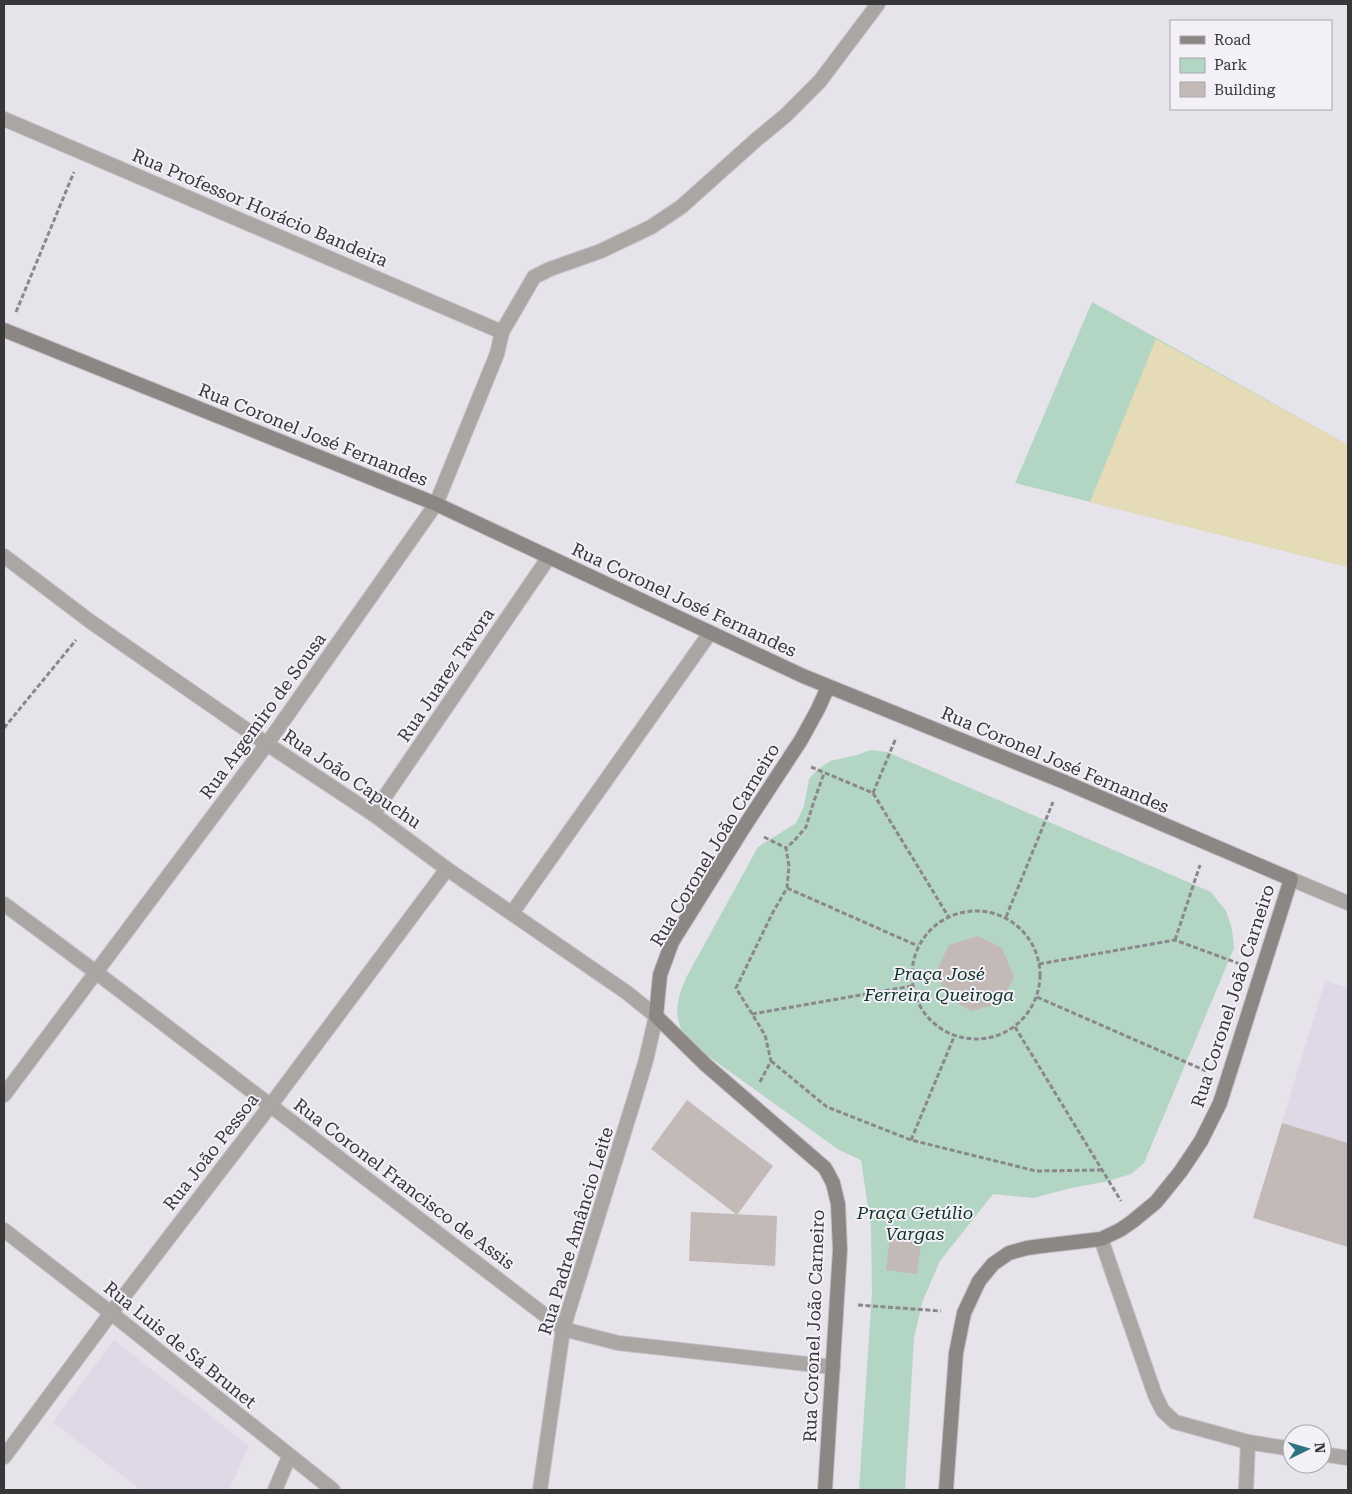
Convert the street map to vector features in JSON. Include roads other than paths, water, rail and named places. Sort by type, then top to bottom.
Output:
[{"type":"main road","name":"Rua Coronel José Fernandes","points":[[6,331],[436,504],[828,687],[1062,781],[1291,879]]},
{"type":"main road","name":"Rua Coronel João Carneiro","points":[[825,1490],[840,1250],[838,1204],[833,1182],[825,1168],[706,1064],[656,1016],[660,975],[672,942],[790,757],[816,714],[828,687]]},
{"type":"main road","name":"Rua Coronel João Carneiro","points":[[946,1490],[956,1352],[964,1313],[979,1281],[993,1264],[1009,1254],[1027,1248],[1101,1239],[1133,1222],[1156,1202],[1181,1171],[1201,1141],[1217,1110],[1291,879]]},
{"type":"street","name":"Rua Argemiro de Sousa","points":[[4,1094],[97,973],[267,744],[436,504],[497,354],[502,332],[534,277],[550,269],[601,251],[652,227],[682,207],[757,138],[786,116],[820,81],[878,4]]},
{"type":"street","name":"Rua Professor Horácio Bandeira","points":[[4,119],[502,332]]},
{"type":"street","name":"Rua João Capuchu","points":[[4,556],[91,622],[267,744],[373,814],[447,869],[626,992],[656,1016]]},
{"type":"street","name":"Rua Juarez Tavora","points":[[373,814],[549,558]]},
{"type":"street","points":[[512,913],[710,633]]},
{"type":"street","name":"Rua João Pessoa","points":[[4,1457],[110,1313],[270,1106],[447,869]]},
{"type":"street","name":"Rua Coronel José Fernandes","points":[[1291,879],[1348,903]]},
{"type":"street","name":"Rua Coronel Francisco de Assis","points":[[4,904],[563,1329],[618,1344],[833,1367]]},
{"type":"street","name":"Rua Padre Amâncio Leite","points":[[540,1490],[563,1329],[646,1060],[656,1016]]},
{"type":"street","name":"Rua Luis de Sá Brunet","points":[[4,1230],[333,1490]]},
{"type":"street","points":[[1101,1239],[1155,1395],[1163,1411],[1175,1422],[1248,1442],[1282,1447]]},
{"type":"street","points":[[1246,1490],[1248,1442]]},
{"type":"street","points":[[276,1490],[289,1456]]},
{"type":"street","points":[[1332,1456],[1348,1458]]},
{"type":"park label","name":"Praça José Ferreira Queiroga","points":[[939,984]]},
{"type":"park label","name":"Praça Getúlio Vargas","points":[[915,1223]]}]
